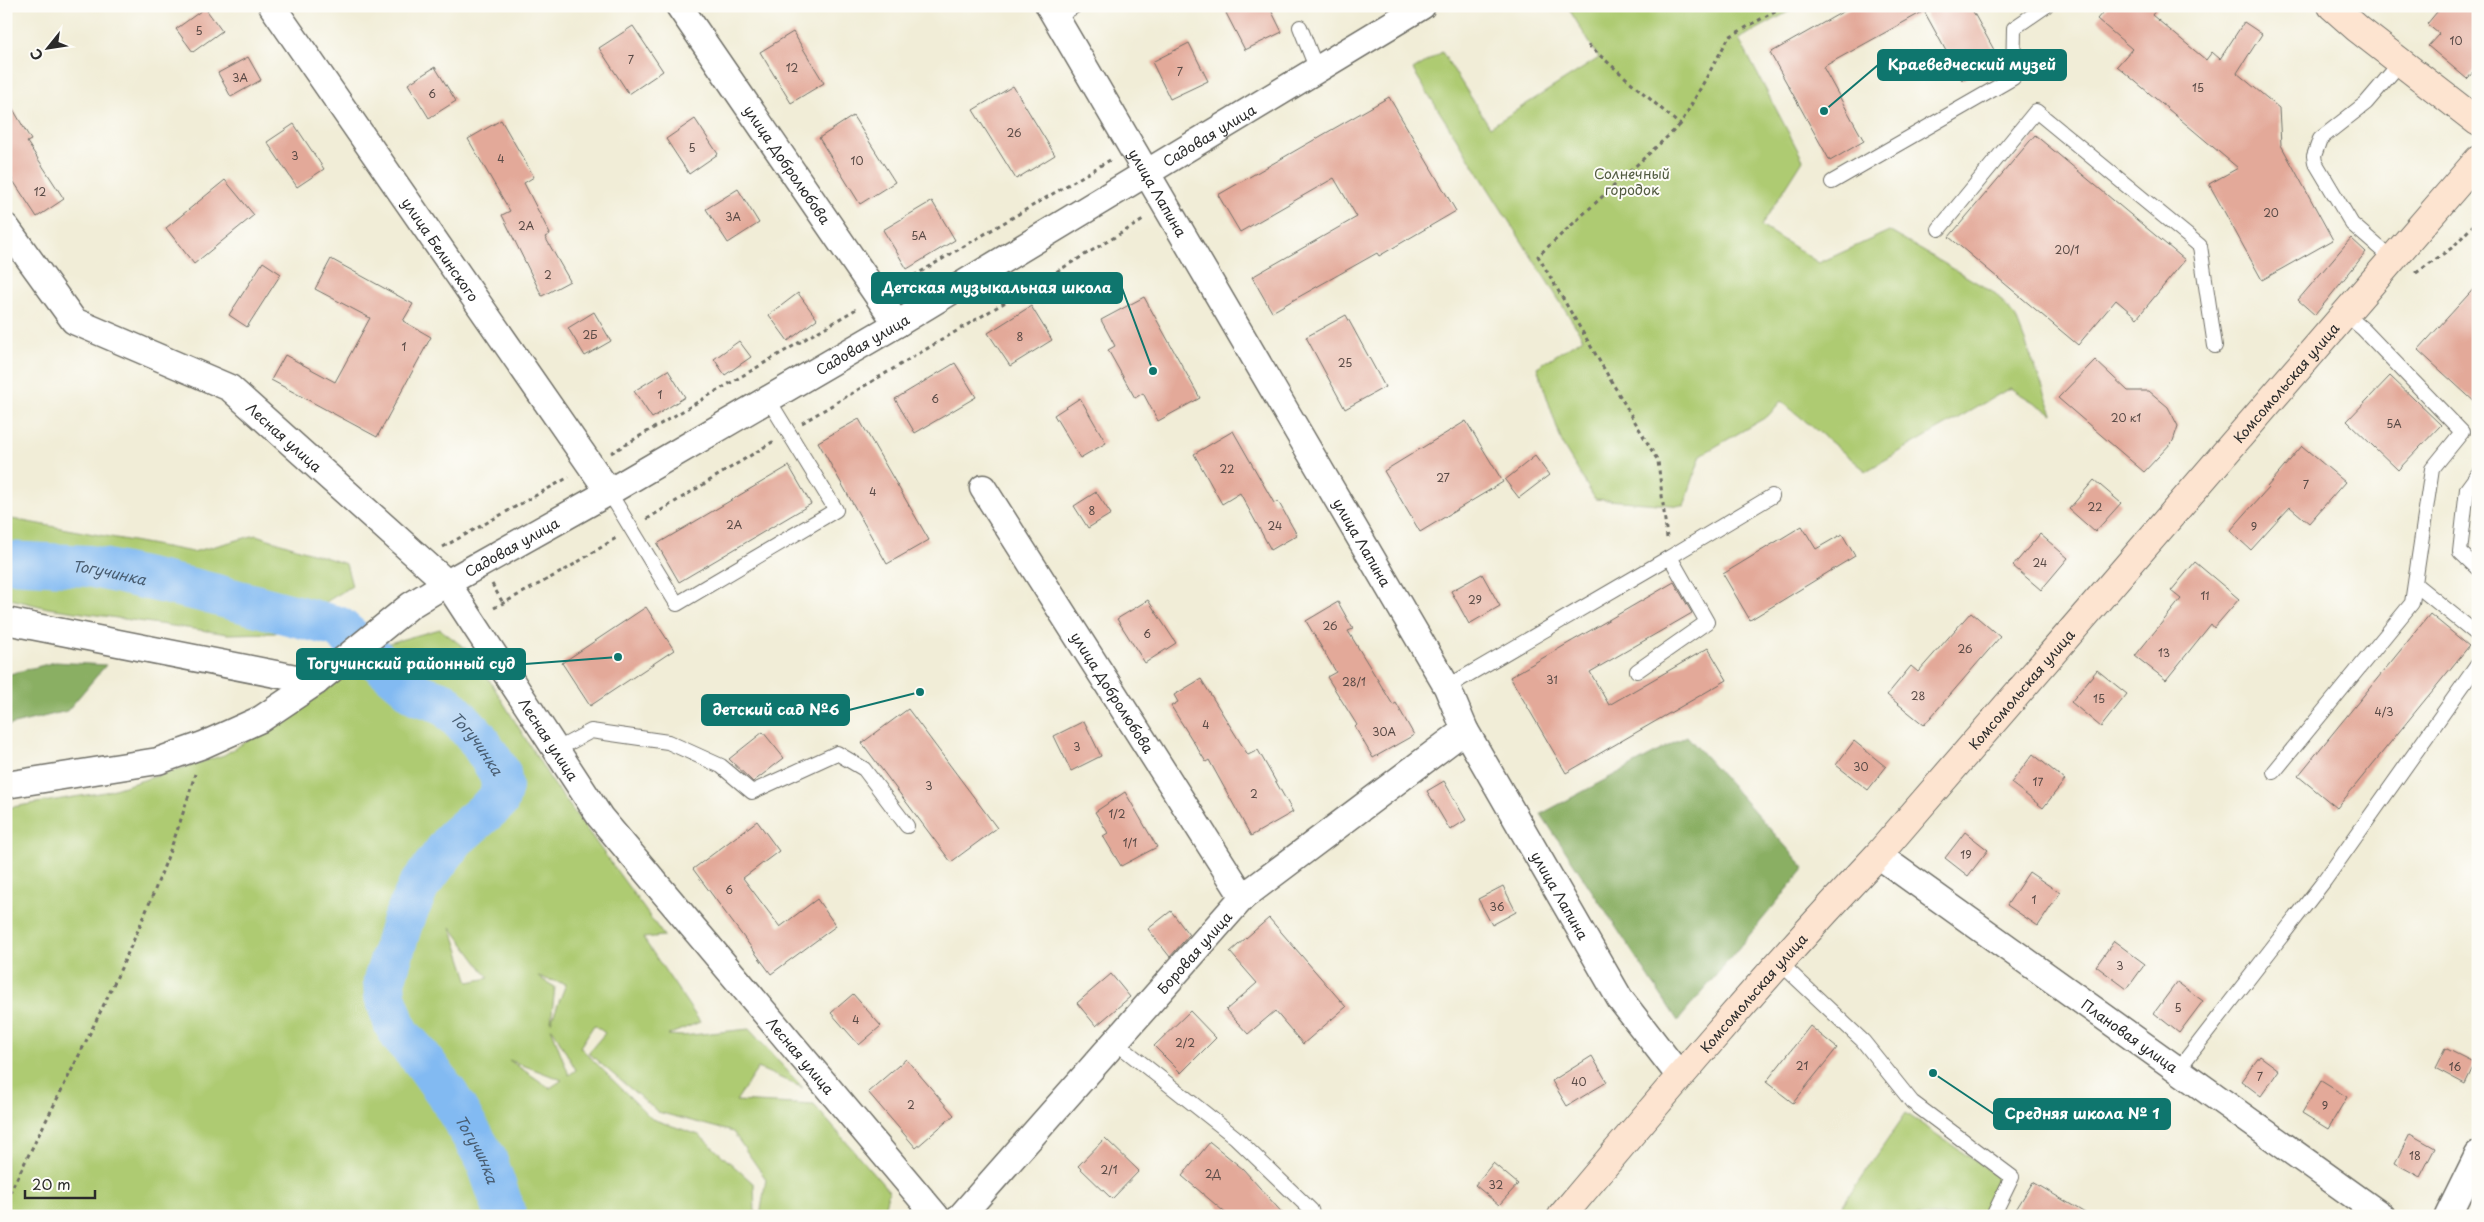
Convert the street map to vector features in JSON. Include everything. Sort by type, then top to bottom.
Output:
[{"type":"main road","points":[[2332,6],[2478,122]]},
{"type":"main road","name":"Комсомольская улица","points":[[1562,1216],[1679,1075],[1778,961],[1878,854],[2478,160]]},
{"type":"street","name":"улица Белинского","points":[[272,6],[609,492]]},
{"type":"street","name":"улица Добролюбова","points":[[679,6],[897,324]]},
{"type":"street","name":"Садовая улица","points":[[6,785],[158,761],[203,745],[260,719],[316,682],[411,605],[897,324],[1422,6]]},
{"type":"street","name":"улица Лапина","points":[[1060,10],[1132,147],[1447,687],[1465,730],[1620,999],[1679,1075]]},
{"type":"street","name":"Лесная улица","points":[[6,227],[74,321],[230,388],[447,583],[600,818],[936,1216]]},
{"type":"street","name":"улица Добролюбова","points":[[983,488],[1243,897]]},
{"type":"street","points":[[6,621],[316,682]]},
{"type":"street","name":"Боровая улица","points":[[961,1216],[1243,897],[1465,730]]},
{"type":"street","name":"Плановая улица","points":[[1878,854],[2177,1071],[2382,1216]]},
{"type":"street","points":[[2449,1216],[2478,1155]]},
{"type":"lane","points":[[1832,182],[2013,78],[2014,28],[2046,6]]},
{"type":"lane","points":[[1300,27],[1318,70]]},
{"type":"lane","points":[[2392,258],[2352,224],[2315,162],[2314,156],[2320,139],[2366,103],[2401,62]]},
{"type":"lane","points":[[1939,229],[2036,111],[2200,246],[2215,346]]},
{"type":"lane","points":[[2274,772],[2412,603],[2432,469],[2462,432],[2363,329],[2344,313]]},
{"type":"lane","points":[[609,492],[677,604],[836,510],[768,399]]},
{"type":"lane","points":[[2478,474],[2466,489],[2460,552],[2478,569]]},
{"type":"lane","points":[[1447,687],[1772,496]]},
{"type":"lane","points":[[1637,671],[1707,622],[1670,556]]},
{"type":"lane","points":[[2415,584],[2478,635]]},
{"type":"lane","points":[[2177,1071],[2325,880],[2478,664]]},
{"type":"lane","points":[[556,750],[591,731],[668,742],[720,766],[752,792],[837,753],[864,769],[907,826]]},
{"type":"lane","points":[[1778,961],[1863,1041],[1912,1102],[2012,1177],[1993,1216]]},
{"type":"lane","points":[[1115,1042],[1235,1137],[1311,1210],[1313,1216]]},
{"type":"path","points":[[1670,556],[1658,461],[1538,256],[1680,125],[1729,37],[1784,6]]},
{"type":"path","points":[[1588,45],[1680,125]]},
{"type":"path","points":[[420,559],[590,465],[1132,147]]},
{"type":"path","points":[[471,621],[564,570],[788,432],[1167,206]]},
{"type":"path","points":[[6,1200],[126,958],[183,815],[203,745]]},
{"type":"green space","name":"Солнечный городок","points":[[1567,6],[1799,6],[1739,39],[1803,160],[1761,226],[1819,263],[1889,231],[1996,294],[2016,318],[2053,414],[2010,388],[1866,471],[1781,401],[1768,416],[1701,455],[1684,506],[1595,499],[1563,446],[1537,367],[1583,338],[1413,70],[1442,52],[1490,127],[1599,58]]},
{"type":"green space","points":[[6,518],[193,552],[256,535],[346,564],[352,586],[275,633],[228,634],[48,608],[6,598]]},
{"type":"green space","points":[[440,629],[474,655],[551,780],[664,936],[643,938],[700,1022],[668,1035],[682,1036],[749,1029],[803,1088],[758,1068],[736,1101],[814,1105],[889,1191],[882,1216],[760,1216],[766,1179],[733,1132],[658,1112],[588,1053],[605,1033],[594,1025],[580,1047],[652,1119],[699,1135],[754,1184],[755,1216],[6,1216],[6,808],[105,792],[224,755],[302,708],[389,643]],"holes":[[[451,927],[489,978],[469,982]],[[538,977],[566,984],[551,1022],[555,987]],[[551,1028],[576,1070],[569,1075]],[[509,1060],[562,1080],[550,1088]]]},
{"type":"green space","points":[[55,662],[106,665],[67,711],[6,726],[6,675]]},
{"type":"green space","points":[[1687,736],[1805,868],[1678,1021],[1541,814]]},
{"type":"green space","points":[[1906,1113],[2008,1184],[1986,1216],[1835,1216]]},
{"type":"building","points":[[1240,6],[1269,6],[1282,32],[1245,50],[1226,13]]},
{"type":"building","points":[[1853,6],[1970,6],[1999,59],[1962,80],[1924,11],[1823,67],[1864,141],[1830,161],[1770,53]]},
{"type":"building","points":[[2108,6],[2159,6],[2152,15],[2206,60],[2212,52],[2220,59],[2244,22],[2262,34],[2237,73],[2279,108],[2281,145],[2333,240],[2262,280],[2209,184],[2238,168],[2117,66],[2132,49],[2097,19]]},
{"type":"building","points":[[2442,6],[2478,6],[2478,67],[2467,79],[2428,46],[2439,34],[2427,24]]},
{"type":"building","points":[[205,8],[222,31],[193,52],[176,29]]},
{"type":"building","points":[[633,26],[663,71],[629,94],[599,48]]},
{"type":"building","points":[[793,32],[824,83],[791,103],[760,52]]},
{"type":"building","points":[[1189,43],[1208,81],[1170,99],[1152,62]]},
{"type":"building","points":[[248,57],[261,80],[231,97],[218,73]]},
{"type":"building","points":[[435,67],[456,101],[429,118],[408,84]]},
{"type":"building","points":[[1013,86],[1055,155],[1016,179],[973,110]]},
{"type":"building","points":[[6,97],[31,140],[27,142],[64,199],[37,217],[6,170]]},
{"type":"building","points":[[1389,97],[1456,211],[1379,256],[1377,253],[1272,312],[1252,277],[1357,217],[1334,178],[1240,232],[1218,195]]},
{"type":"building","points":[[853,116],[895,182],[860,204],[819,138]]},
{"type":"building","points":[[695,119],[718,154],[689,174],[666,139]]},
{"type":"building","points":[[501,120],[534,177],[524,183],[550,234],[545,237],[570,281],[542,296],[502,215],[510,211],[468,139]]},
{"type":"building","points":[[294,124],[324,169],[297,187],[267,142]]},
{"type":"building","points":[[2035,135],[2185,260],[2137,318],[2116,300],[2078,345],[1949,237]]},
{"type":"building","points":[[225,180],[254,215],[194,264],[166,228]]},
{"type":"building","points":[[738,189],[759,223],[728,243],[706,209]]},
{"type":"building","points":[[932,201],[955,240],[907,269],[883,230]]},
{"type":"building","points":[[2351,238],[2366,252],[2315,315],[2298,300]]},
{"type":"building","points":[[331,259],[413,304],[403,321],[431,337],[377,437],[271,380],[285,355],[335,382],[370,318],[315,289]]},
{"type":"building","points":[[263,262],[281,274],[247,327],[229,315]]},
{"type":"building","points":[[2478,284],[2478,405],[2418,350]]},
{"type":"building","points":[[798,293],[817,319],[788,341],[769,315]]},
{"type":"building","points":[[1144,297],[1200,398],[1158,421],[1143,393],[1135,398],[1108,350],[1115,346],[1101,320]]},
{"type":"building","points":[[1031,306],[1052,340],[1010,366],[988,333]]},
{"type":"building","points":[[594,312],[611,341],[585,356],[568,328]]},
{"type":"building","points":[[1346,315],[1385,387],[1345,409],[1306,337]]},
{"type":"building","points":[[739,341],[751,357],[725,375],[714,359]]},
{"type":"building","points":[[2095,360],[2128,391],[2149,391],[2168,407],[2178,426],[2173,441],[2144,472],[2058,398]]},
{"type":"building","points":[[955,363],[976,397],[915,433],[895,399]]},
{"type":"building","points":[[668,370],[685,397],[652,418],[634,391]]},
{"type":"building","points":[[2390,376],[2441,425],[2398,470],[2347,421]]},
{"type":"building","points":[[1080,398],[1106,443],[1080,458],[1054,415]]},
{"type":"building","points":[[859,419],[929,540],[887,564],[818,442]]},
{"type":"building","points":[[1466,421],[1503,482],[1420,532],[1384,471]]},
{"type":"building","points":[[1233,431],[1274,503],[1278,501],[1297,535],[1271,550],[1240,493],[1222,504],[1194,454]]},
{"type":"building","points":[[2302,446],[2345,482],[2309,523],[2290,507],[2251,550],[2230,531]]},
{"type":"building","points":[[1535,456],[1549,475],[1519,498],[1505,480]]},
{"type":"building","points":[[789,466],[811,504],[679,582],[657,544]]},
{"type":"building","points":[[2094,480],[2121,503],[2095,532],[2069,509]]},
{"type":"building","points":[[1096,492],[1111,514],[1088,528],[1074,506]]},
{"type":"building","points":[[1802,526],[1816,549],[1842,534],[1855,556],[1750,620],[1723,574]]},
{"type":"building","points":[[2040,534],[2068,558],[2041,590],[2013,566]]},
{"type":"building","points":[[2195,562],[2239,599],[2214,628],[2211,624],[2166,680],[2135,656],[2181,599],[2171,591]]},
{"type":"building","points":[[1482,574],[1500,606],[1469,624],[1451,591]]},
{"type":"building","points":[[1674,582],[1692,613],[1590,672],[1609,705],[1708,648],[1727,680],[1566,773],[1510,677]]},
{"type":"building","points":[[1148,600],[1176,643],[1145,663],[1117,619]]},
{"type":"building","points":[[1338,602],[1353,629],[1348,631],[1393,705],[1396,703],[1414,735],[1373,758],[1355,727],[1357,725],[1327,677],[1336,672],[1306,621]]},
{"type":"building","points":[[646,607],[674,650],[590,706],[562,663]]},
{"type":"building","points":[[1971,612],[2000,637],[1924,725],[1887,695],[1911,666],[1918,672]]},
{"type":"building","points":[[2430,614],[2469,646],[2337,808],[2298,776]]},
{"type":"building","points":[[2097,670],[2127,694],[2101,727],[2071,702]]},
{"type":"building","points":[[1201,679],[1248,755],[1258,750],[1293,812],[1251,836],[1209,760],[1206,762],[1171,706],[1178,702],[1174,695]]},
{"type":"building","points":[[908,709],[997,828],[951,862],[862,743]]},
{"type":"building","points":[[1084,721],[1101,756],[1071,771],[1054,736]]},
{"type":"building","points":[[763,732],[784,758],[753,782],[729,759]]},
{"type":"building","points":[[1854,741],[1886,767],[1868,790],[1836,765]]},
{"type":"building","points":[[2033,754],[2065,780],[2043,808],[2011,783]]},
{"type":"building","points":[[1444,781],[1466,820],[1450,830],[1427,791]]},
{"type":"building","points":[[1125,792],[1157,847],[1121,866],[1103,836],[1108,833],[1095,812]]},
{"type":"building","points":[[757,821],[779,851],[743,878],[780,927],[817,899],[836,926],[771,974],[693,869]]},
{"type":"building","points":[[1965,832],[1988,850],[1968,876],[1945,858]]},
{"type":"building","points":[[2029,872],[2060,893],[2038,926],[2007,905]]},
{"type":"building","points":[[1503,886],[1516,912],[1492,925],[1478,899]]},
{"type":"building","points":[[1171,911],[1189,935],[1170,957],[1148,929]]},
{"type":"building","points":[[1269,918],[1346,1007],[1303,1044],[1275,1011],[1248,1034],[1226,1010],[1257,983],[1230,952]]},
{"type":"building","points":[[2114,941],[2145,964],[2127,989],[2096,966]]},
{"type":"building","points":[[1111,974],[1130,997],[1096,1026],[1077,1003]]},
{"type":"building","points":[[2177,982],[2203,1001],[2179,1033],[2154,1013]]},
{"type":"building","points":[[853,994],[881,1026],[859,1045],[831,1013]]},
{"type":"building","points":[[1190,1011],[1216,1038],[1181,1073],[1154,1046]]},
{"type":"building","points":[[1810,1026],[1837,1048],[1793,1103],[1766,1082]]},
{"type":"building","points":[[2445,1048],[2475,1063],[2465,1084],[2435,1068]]},
{"type":"building","points":[[1592,1056],[1607,1082],[1567,1106],[1552,1081]]},
{"type":"building","points":[[2260,1056],[2279,1070],[2261,1096],[2241,1081]]},
{"type":"building","points":[[906,1059],[954,1115],[916,1148],[868,1092]]},
{"type":"building","points":[[2321,1081],[2347,1097],[2328,1129],[2302,1113]]},
{"type":"building","points":[[2410,1134],[2435,1148],[2420,1177],[2395,1163]]},
{"type":"building","points":[[1105,1138],[1139,1171],[1112,1199],[1078,1166]]},
{"type":"building","points":[[1210,1142],[1243,1169],[1285,1216],[1229,1216],[1182,1176]]},
{"type":"building","points":[[1493,1163],[1518,1184],[1499,1205],[1475,1185]]},
{"type":"building","points":[[2033,1182],[2090,1216],[2012,1216]]},
{"type":"waterway","name":"Тогучинка","points":[[6,562],[89,566],[197,590],[338,627],[417,694],[444,703],[476,736],[500,773],[502,787],[498,801],[455,838],[419,886],[402,923],[384,981],[385,996],[395,1025],[402,1037],[422,1059],[448,1095],[486,1159],[506,1216]]},
{"type":"place","name":"Краеведческий музей","points":[[1824,111]]},
{"type":"place","name":"Детская музыкальная школа","points":[[1153,371]]},
{"type":"place","name":"Тогучинский районный суд","points":[[618,657]]},
{"type":"place","name":"детский сад №6","points":[[920,692]]},
{"type":"place","name":"Средняя школа № 1","points":[[1933,1073]]}]
